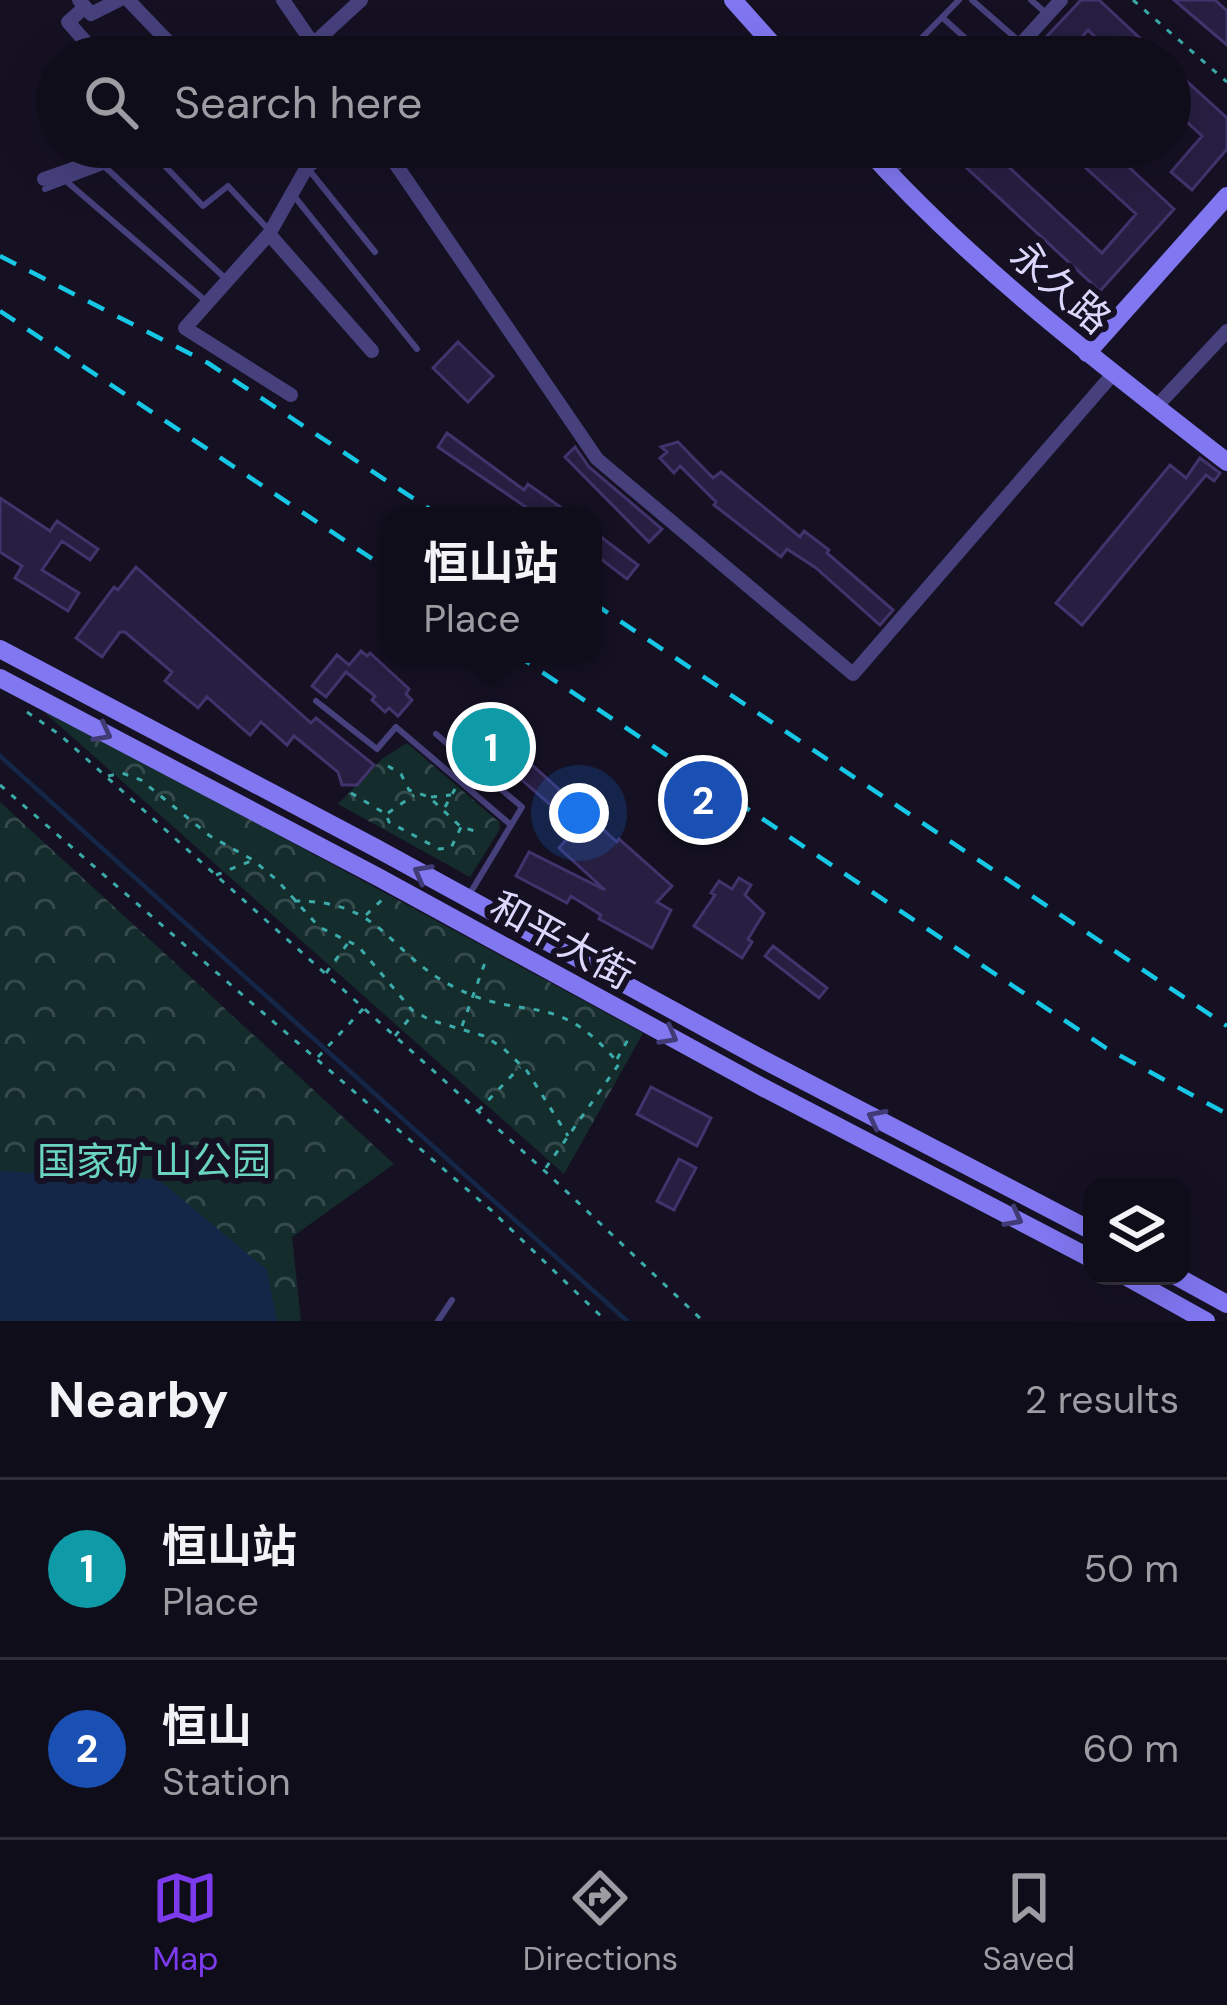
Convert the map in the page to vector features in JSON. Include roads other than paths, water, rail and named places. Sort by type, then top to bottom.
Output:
[{"type":"main road","points":[[733,0],[765,36]]},
{"type":"main road","name":"永久路","points":[[883,168],[934,220],[1087,353],[1227,462]]},
{"type":"main road","points":[[1087,353],[1227,196]]},
{"type":"main road","name":"和平大街","points":[[0,650],[1083,1226]]},
{"type":"main road","name":"和平大街","points":[[0,678],[1083,1254]]},
{"type":"main road","points":[[1191,1284],[1227,1304]]},
{"type":"main road","points":[[1140,1285],[1206,1321]]},
{"type":"street","points":[[80,36],[68,22],[82,4],[91,14],[124,0],[161,36]]},
{"type":"street","points":[[283,0],[308,36]]},
{"type":"street","points":[[319,36],[361,0]]},
{"type":"street","points":[[1028,36],[1061,0]]},
{"type":"street","points":[[44,184],[83,168]]},
{"type":"street","points":[[291,395],[185,328],[270,233],[306,168]]},
{"type":"street","points":[[398,168],[597,459],[853,674],[1113,374]]},
{"type":"street","points":[[887,172],[892,168]]},
{"type":"street","points":[[270,233],[372,351]]},
{"type":"street","points":[[1156,407],[1227,331]]},
{"type":"lane","points":[[926,36],[959,0]]},
{"type":"lane","points":[[972,0],[1014,36]]},
{"type":"lane","points":[[1030,0],[1048,14]]},
{"type":"lane","points":[[943,18],[963,36]]},
{"type":"lane","points":[[44,184],[102,168]]},
{"type":"lane","points":[[106,168],[226,279]]},
{"type":"lane","points":[[167,168],[203,206],[228,186],[270,233]]},
{"type":"lane","points":[[308,168],[375,253]]},
{"type":"lane","points":[[66,181],[207,302]]},
{"type":"lane","points":[[291,193],[417,349]]},
{"type":"lane","points":[[316,701],[377,749],[395,727],[511,825]]},
{"type":"lane","points":[[436,734],[522,807],[467,898]]},
{"type":"lane","points":[[438,1321],[452,1300]]},
{"type":"water","points":[[0,1171],[158,1179],[267,1270],[277,1321],[0,1321]]},
{"type":"waterway","points":[[0,756],[627,1321]]},
{"type":"railway","points":[[0,256],[208,363],[426,507]]},
{"type":"railway","points":[[0,311],[380,564]]},
{"type":"railway","points":[[602,609],[1227,1026]]},
{"type":"railway","points":[[528,663],[1106,1048],[1227,1114]]},
{"type":"place","name":"恒山站","points":[[491,747]]},
{"type":"place","name":"恒山","points":[[703,800]]},
{"type":"park label","name":"国家矿山公园","points":[[154,1161]]}]
